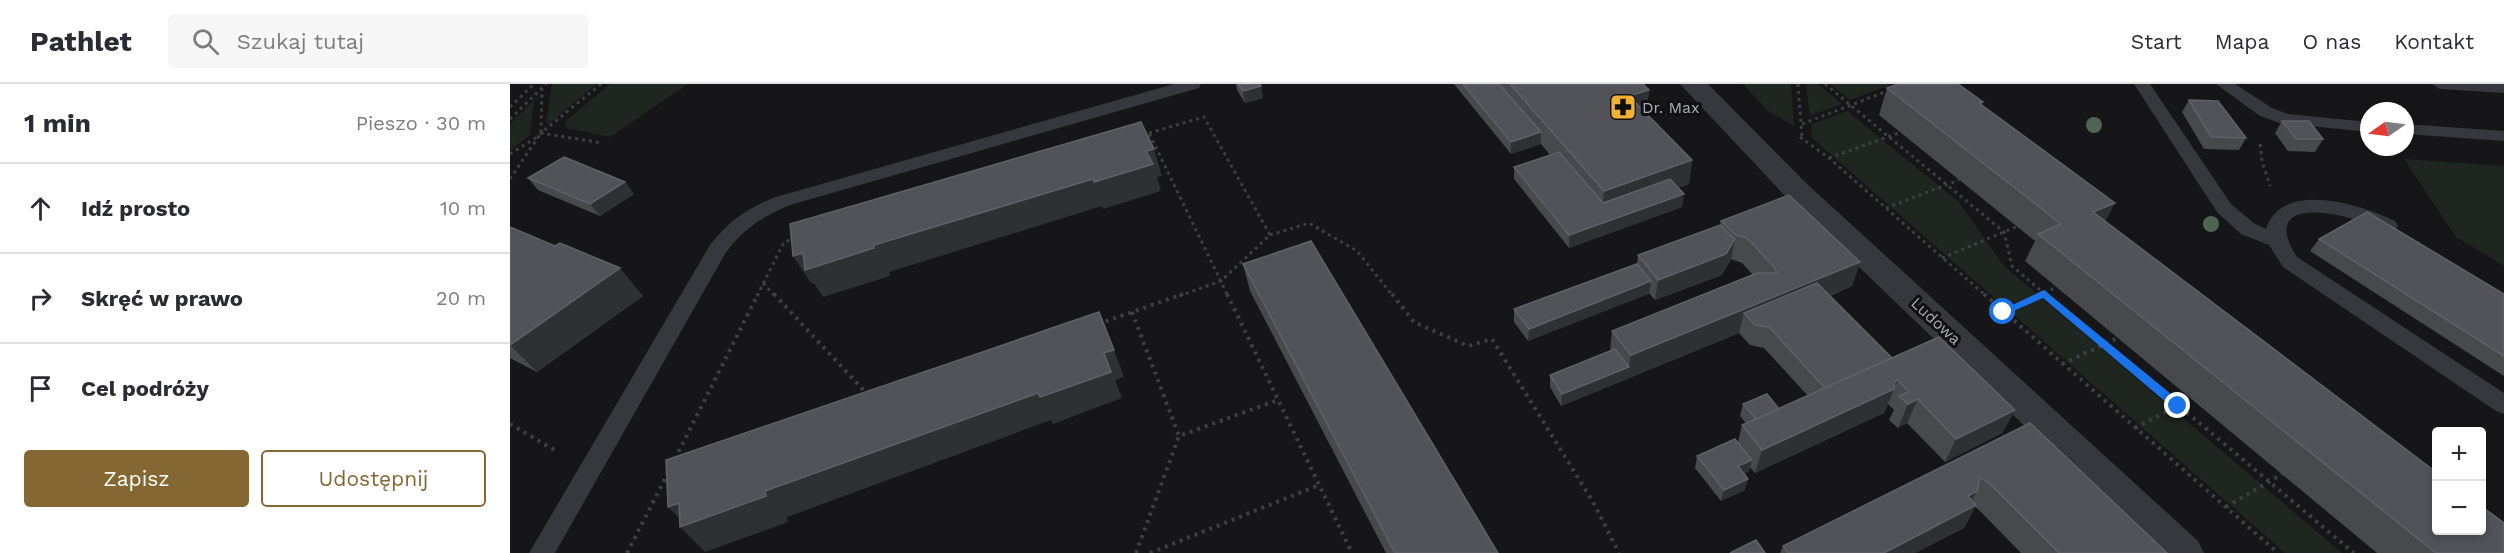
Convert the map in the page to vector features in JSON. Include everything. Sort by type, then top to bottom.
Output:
[{"type":"street","name":"Ludowa","points":[[1693,84],[1796,190],[2184,553]]},
{"type":"lane","points":[[542,553],[717,250],[736,225],[755,212],[792,198],[1193,84]]},
{"type":"lane","points":[[2142,84],[2224,208],[2248,229],[2276,240]]},
{"type":"lane","points":[[2224,84],[2266,112],[2295,121],[2360,126]]},
{"type":"lane","points":[[2440,84],[2504,88]]},
{"type":"lane","points":[[2414,130],[2504,136]]},
{"type":"lane","points":[[2406,237],[2377,219],[2338,207],[2310,206],[2286,213],[2276,225],[2276,240],[2290,262],[2504,405]]},
{"type":"path","points":[[510,107],[534,84]]},
{"type":"path","points":[[510,119],[546,84]]},
{"type":"path","points":[[510,154],[541,134],[601,84]]},
{"type":"path","points":[[1798,84],[1802,138]]},
{"type":"path","points":[[1825,84],[2004,232],[2012,266],[2355,553]]},
{"type":"path","points":[[1802,124],[1894,88]]},
{"type":"path","points":[[510,179],[541,134],[542,89]]},
{"type":"path","points":[[2266,112],[2259,130],[2262,161],[2274,199],[2286,213]]},
{"type":"path","points":[[1140,135],[1204,117],[1270,235]]},
{"type":"path","points":[[1149,132],[1352,553]]},
{"type":"path","points":[[1829,158],[1901,132]]},
{"type":"path","points":[[1794,133],[1829,158],[2278,553]]},
{"type":"path","points":[[541,134],[602,143]]},
{"type":"path","points":[[1886,208],[1959,180]]},
{"type":"path","points":[[1088,328],[1221,281],[1270,235],[1309,223],[1358,251],[1414,322],[1468,346],[1492,339],[1593,502],[1619,553]]},
{"type":"path","points":[[1942,258],[2018,226]]},
{"type":"path","points":[[627,553],[784,242],[804,236]]},
{"type":"path","points":[[763,283],[874,402]]},
{"type":"path","points":[[2003,312],[2057,287]]},
{"type":"path","points":[[1132,312],[1179,436],[1136,553]]},
{"type":"path","points":[[2062,364],[2118,338]]},
{"type":"path","points":[[2135,428],[2191,399]]},
{"type":"path","points":[[1179,436],[1278,400]]},
{"type":"path","points":[[510,424],[590,470]]},
{"type":"path","points":[[667,473],[678,470]]},
{"type":"path","points":[[2226,507],[2282,474]]},
{"type":"path","points":[[1150,553],[1319,484]]},
{"type":"shaded area","points":[[552,84],[597,84],[551,122],[546,123]]},
{"type":"shaded area","points":[[610,84],[688,84],[610,137],[566,128],[567,120]]},
{"type":"shaded area","points":[[1743,84],[1791,84],[1794,126],[1768,111]]},
{"type":"shaded area","points":[[1806,84],[1818,84],[1842,104],[1810,116]]},
{"type":"shaded area","points":[[1830,84],[1893,84],[1850,100]]},
{"type":"shaded area","points":[[534,100],[530,135],[510,150],[510,124]]},
{"type":"shaded area","points":[[1847,111],[1959,202],[2003,265],[2342,553],[2285,553],[1811,137],[1812,124]]},
{"type":"shaded area","points":[[2404,159],[2504,166],[2504,266],[2456,237]]},
{"type":"building","points":[[1238,84],[1260,84],[1261,86],[1243,91]]},
{"type":"building","points":[[1463,84],[1499,84],[1541,132],[1511,142]]},
{"type":"building","points":[[1510,84],[1643,84],[1649,90],[1629,96],[1692,160],[1604,191]]},
{"type":"building","points":[[1898,84],[1958,84],[1983,102],[1979,103],[2115,203],[2093,212],[2432,469],[2432,535],[2486,535],[2486,510],[2504,523],[2504,553],[2436,553],[2038,234],[2061,224],[1887,88]]},
{"type":"building","points":[[2189,100],[2218,101],[2246,138],[2211,137]]},
{"type":"building","points":[[2282,121],[2309,121],[2323,139],[2296,139]]},
{"type":"building","points":[[1141,122],[1154,149],[1146,151],[1153,164],[1094,182],[1093,179],[874,245],[874,248],[805,270],[803,253],[793,256],[790,224]]},
{"type":"building","points":[[1559,152],[1603,203],[1670,179],[1684,194],[1569,235],[1514,167]]},
{"type":"building","points":[[564,157],[625,182],[590,204],[528,178]]},
{"type":"building","points":[[1789,195],[1860,262],[1631,355],[1612,331],[1757,273],[1777,273],[1747,238],[1736,235],[1721,221]]},
{"type":"building","points":[[2367,212],[2504,294],[2504,356],[2319,239]]},
{"type":"building","points":[[1720,225],[1735,239],[1726,254],[1658,280],[1638,255]]},
{"type":"building","points":[[510,227],[555,246],[560,243],[620,268],[510,345]]},
{"type":"building","points":[[1311,241],[1498,553],[1395,553],[1243,264]]},
{"type":"building","points":[[1637,264],[1651,281],[1529,329],[1514,309]]},
{"type":"building","points":[[1817,283],[1892,358],[1825,388],[1769,327],[1755,325],[1744,313]]},
{"type":"building","points":[[1099,312],[1114,350],[1104,353],[1111,372],[1040,397],[1038,393],[765,491],[766,496],[680,527],[679,503],[668,507],[666,460]]},
{"type":"building","points":[[1939,337],[2015,410],[1956,439],[1918,399],[1908,404],[1899,396],[1909,392],[1898,380],[1895,381],[1894,389],[1762,450],[1742,425]]},
{"type":"building","points":[[1615,349],[1629,367],[1562,394],[1550,375]]},
{"type":"building","points":[[1767,394],[1779,409],[1756,419],[1743,404]]},
{"type":"building","points":[[2030,423],[2167,553],[2059,553],[1992,486],[1980,477],[1977,491],[1968,496],[1976,505],[1884,553],[1788,553],[1783,546]]},
{"type":"building","points":[[1735,439],[1752,460],[1738,466],[1748,479],[1724,490],[1697,456]]},
{"type":"building","points":[[1756,540],[1765,553],[1730,553]]},
{"type":"place","name":"Dr. Max","points":[[1623,107]]},
{"type":"route","points":[[2003,312],[2044,293],[2178,406]]}]
